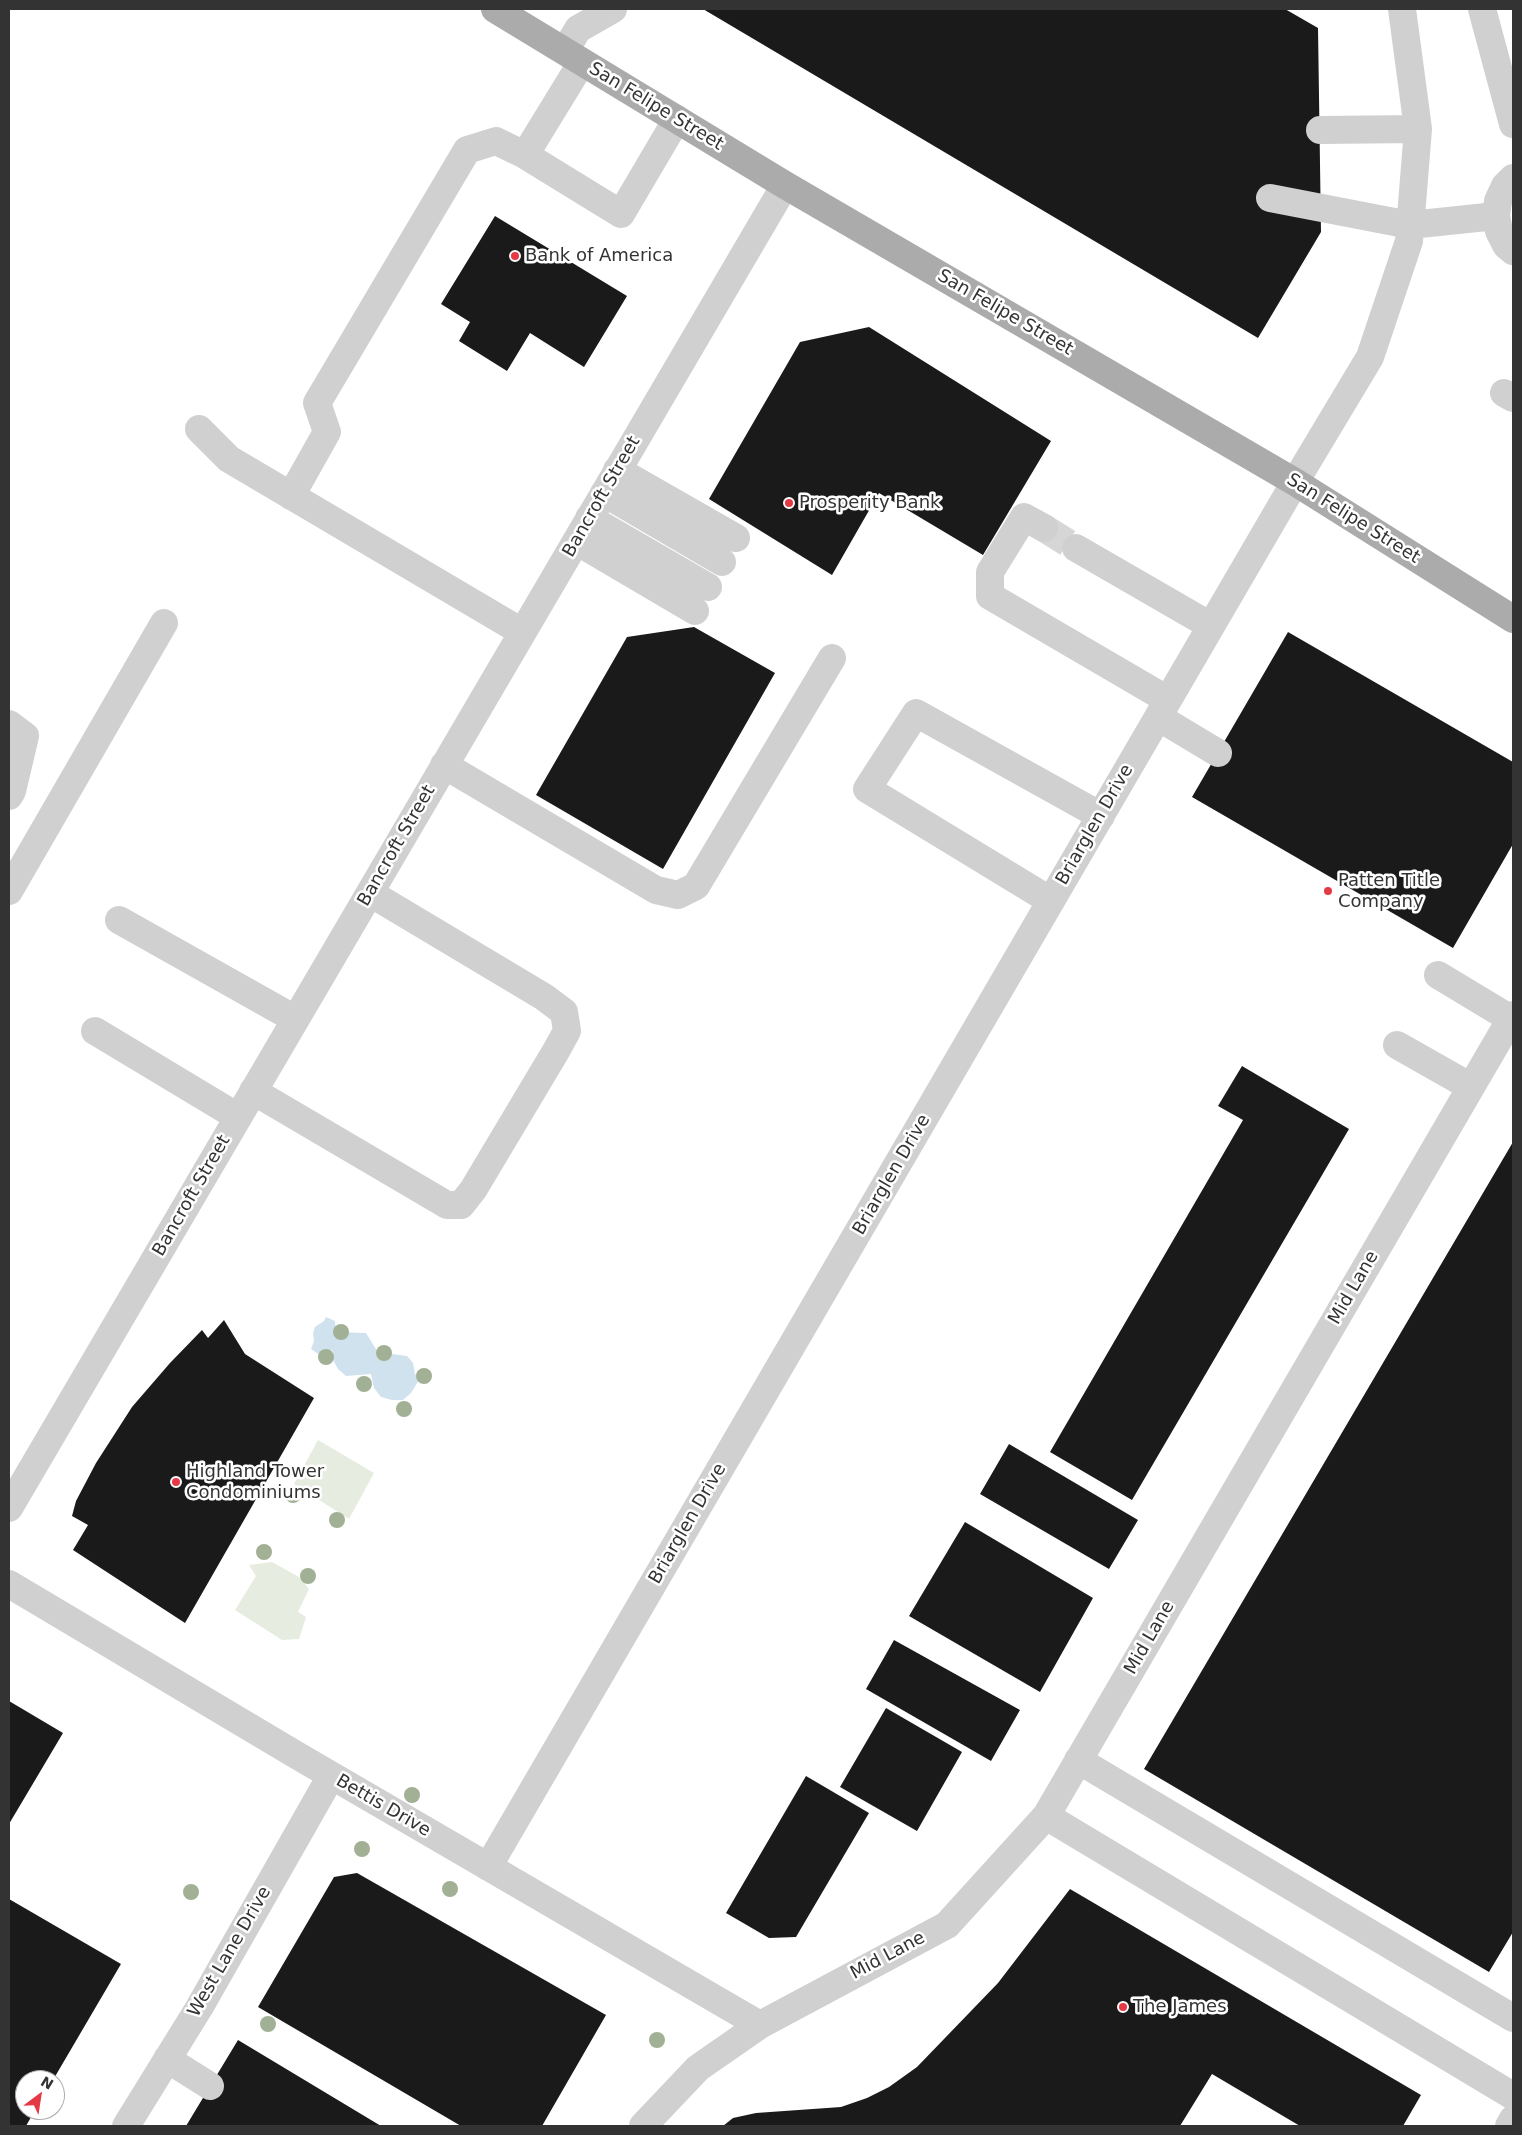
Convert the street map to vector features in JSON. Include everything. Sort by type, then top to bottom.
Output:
[{"type":"main road","name":"San Felipe Street","points":[[495,9],[576,38],[676,119],[785,185],[1295,482],[1513,619]]},
{"type":"street","points":[[524,155],[576,38],[612,9]]},
{"type":"street","name":"Briarglen Drive","points":[[488,1867],[1295,482],[1370,357],[1409,241],[1418,129],[1402,9]]},
{"type":"street","points":[[1482,9],[1513,124]]},
{"type":"street","points":[[291,496],[328,432],[317,403],[467,150],[496,141],[524,155],[621,214],[676,119]]},
{"type":"street","points":[[1320,130],[1418,129]]},
{"type":"street","points":[[1513,178],[1505,186],[1498,200],[1496,216],[1499,231],[1506,245],[1513,251]]},
{"type":"street","name":"Bancroft Street","points":[[9,1508],[785,185]]},
{"type":"street","points":[[1270,198],[1410,226],[1496,216]]},
{"type":"street","points":[[199,429],[229,459],[522,632]]},
{"type":"street","points":[[618,470],[736,538]]},
{"type":"street","points":[[604,493],[722,562]]},
{"type":"street","points":[[1044,528],[1024,517],[990,572],[990,596],[1163,708],[1218,753]]},
{"type":"street","points":[[589,518],[708,587]]},
{"type":"street","points":[[576,542],[695,611]]},
{"type":"street","points":[[1076,548],[1211,626]]},
{"type":"street","points":[[9,891],[164,623]]},
{"type":"street","points":[[444,765],[656,890],[678,895],[696,886],[832,658]]},
{"type":"street","points":[[1051,901],[867,789],[916,713],[1101,816]]},
{"type":"street","points":[[9,724],[25,736],[12,791],[9,796]]},
{"type":"street","points":[[253,1091],[447,1205],[461,1205],[473,1190],[556,1051],[567,1031],[564,1012],[544,997],[370,893]]},
{"type":"street","points":[[119,920],[295,1019]]},
{"type":"street","points":[[1438,975],[1512,1017]]},
{"type":"street","name":"Mid Lane","points":[[643,2126],[698,2068],[760,2025],[947,1925],[1046,1816],[1512,1017]]},
{"type":"street","points":[[95,1031],[238,1117]]},
{"type":"street","points":[[1397,1046],[1471,1087]]},
{"type":"street","name":"Bettis Drive","points":[[9,1584],[331,1776],[760,2025]]},
{"type":"street","points":[[1078,1760],[1513,2018]]},
{"type":"street","name":"West Lane Drive","points":[[126,2126],[199,2008],[331,1776]]},
{"type":"street","points":[[1046,1816],[1513,2096]]},
{"type":"street","points":[[167,2059],[210,2086]]},
{"type":"street","points":[[1509,2126],[1513,2119]]},
{"type":"shaded area","points":[[318,1440],[374,1473],[349,1519],[294,1484]]},
{"type":"shaded area","points":[[272,1562],[299,1577],[309,1589],[298,1612],[306,1617],[299,1639],[282,1640],[235,1610],[256,1576],[249,1565]]},
{"type":"water","points":[[326,1317],[335,1321],[336,1332],[366,1333],[382,1359],[392,1354],[407,1356],[413,1363],[415,1374],[419,1380],[411,1393],[403,1400],[381,1397],[374,1388],[371,1374],[346,1376],[338,1369],[333,1360],[333,1351],[325,1349],[320,1355],[311,1349],[314,1341],[313,1333],[315,1327],[324,1321]]},
{"type":"building","points":[[703,9],[1285,9],[1318,28],[1321,232],[1258,338]]},
{"type":"building","name":"Bank of America","points":[[495,216],[627,296],[584,367],[530,333],[507,371],[459,341],[470,322],[441,304]]},
{"type":"building","points":[[869,327],[1051,441],[983,555],[879,493],[832,575],[709,499],[800,342]]},
{"type":"building","points":[[694,627],[775,673],[663,869],[536,795],[627,637]]},
{"type":"building","points":[[1288,632],[1513,762],[1513,844],[1453,948],[1192,797]]},
{"type":"building","points":[[1242,1066],[1349,1129],[1132,1500],[1050,1452],[1243,1120],[1218,1106]]},
{"type":"building","points":[[1513,1142],[1513,1932],[1489,1972],[1144,1769]]},
{"type":"building","name":"Highland Tower Condominiums","points":[[224,1320],[245,1354],[314,1398],[185,1623],[73,1550],[88,1525],[72,1516],[76,1501],[96,1463],[132,1407],[202,1330],[208,1338]]},
{"type":"building","points":[[1009,1444],[1138,1520],[1109,1569],[980,1494]]},
{"type":"building","points":[[965,1522],[1093,1598],[1040,1692],[909,1616]]},
{"type":"building","points":[[894,1640],[1020,1710],[991,1761],[866,1689]]},
{"type":"building","points":[[9,1701],[63,1733],[9,1824]]},
{"type":"building","points":[[886,1708],[962,1752],[917,1831],[840,1787]]},
{"type":"building","points":[[806,1776],[869,1813],[796,1937],[769,1938],[726,1913]]},
{"type":"building","points":[[357,1873],[606,2015],[542,2126],[461,2126],[258,2007],[334,1877]]},
{"type":"building","name":"The James","points":[[1070,1889],[1421,2095],[1403,2126],[1300,2126],[1212,2074],[1180,2126],[723,2126],[733,2118],[756,2113],[841,2107],[867,2098],[889,2087],[917,2067],[998,1983]]},
{"type":"building","points":[[9,1899],[121,1964],[59,2070],[15,2070],[15,2120],[29,2120],[26,2126],[9,2126]]},
{"type":"building","points":[[238,2040],[381,2126],[186,2126]]},
{"type":"tunnel","points":[[1044,528],[1076,548]]},
{"type":"place","name":"Bank of America","points":[[515,256]]},
{"type":"place","name":"Prosperity Bank","points":[[789,503]]},
{"type":"place","name":"Patten Title Company","points":[[1328,891]]},
{"type":"place","name":"Highland Tower Condominiums","points":[[176,1482]]},
{"type":"place","name":"The James","points":[[1123,2007]]}]
